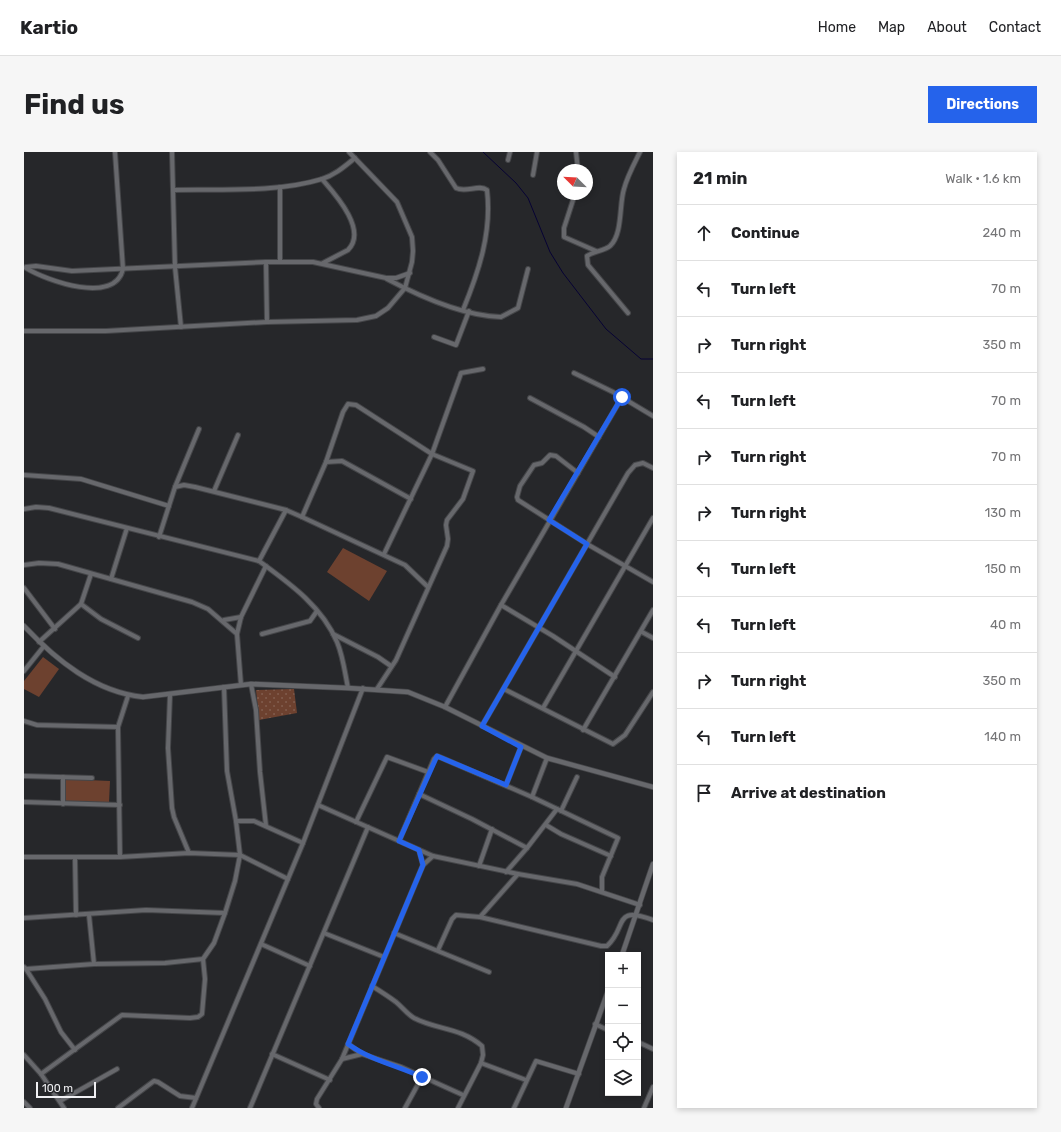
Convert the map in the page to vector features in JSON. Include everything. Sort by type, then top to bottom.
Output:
[{"type":"street","points":[[25,267],[47,279],[94,288],[114,284],[121,276],[123,268],[115,152]]},
{"type":"street","points":[[172,152],[175,267],[181,327]]},
{"type":"street","points":[[24,331],[106,331],[267,322],[367,319],[388,308],[405,288],[410,273],[413,251],[410,231],[397,202],[349,152]]},
{"type":"street","points":[[430,152],[438,160],[456,188],[462,190],[482,188],[487,190],[490,210],[483,251],[474,283],[464,310]]},
{"type":"street","points":[[508,160],[510,152]]},
{"type":"street","points":[[533,175],[537,152]]},
{"type":"street","points":[[576,152],[577,164]]},
{"type":"street","points":[[628,313],[588,265],[587,256],[596,251],[609,247],[612,242],[621,212],[623,190],[640,152]]},
{"type":"street","points":[[173,190],[280,187],[322,179],[333,174],[355,158]]},
{"type":"street","points":[[322,179],[350,216],[354,235],[348,250],[322,263]]},
{"type":"street","points":[[280,187],[280,262]]},
{"type":"street","points":[[573,200],[564,228],[564,237],[596,251]]},
{"type":"street","points":[[266,262],[267,322]]},
{"type":"street","points":[[25,267],[36,266],[72,271],[280,262],[322,263],[386,278],[396,278],[410,273]]},
{"type":"street","points":[[386,278],[405,288],[464,310],[492,317],[501,317],[518,308],[528,269]]},
{"type":"street","points":[[434,337],[456,345],[470,311]]},
{"type":"street","points":[[384,554],[432,454],[460,376],[462,373],[483,369]]},
{"type":"street","points":[[574,373],[622,397],[653,416]]},
{"type":"street","points":[[445,707],[549,520],[622,397]]},
{"type":"street","points":[[530,398],[584,427],[599,437]]},
{"type":"street","points":[[302,516],[326,462],[343,412],[348,404],[356,405],[432,454],[471,469],[473,472],[463,499],[446,525],[448,539],[447,546],[391,666],[377,689]]},
{"type":"street","points":[[159,537],[175,488],[199,429]]},
{"type":"street","points":[[214,491],[238,434]]},
{"type":"street","points":[[578,473],[556,456],[550,455],[542,463],[534,465],[520,486],[517,497],[518,500],[587,544],[653,582]]},
{"type":"street","points":[[326,462],[342,462],[411,499]]},
{"type":"street","points":[[482,726],[540,628],[628,473],[635,465],[643,463],[653,468]]},
{"type":"street","points":[[24,475],[81,479],[169,506]]},
{"type":"street","points":[[175,488],[184,485],[214,491],[286,510],[302,516],[362,546],[384,554],[405,565],[423,580],[428,587]]},
{"type":"street","points":[[24,509],[36,507],[49,508],[159,537],[259,561],[295,588],[316,611],[333,634],[339,647],[348,688]]},
{"type":"street","points":[[259,561],[286,510]]},
{"type":"street","points":[[543,708],[653,518]]},
{"type":"street","points":[[111,579],[127,528]]},
{"type":"street","points":[[24,565],[39,563],[58,564],[201,606],[224,620],[238,634]]},
{"type":"street","points":[[240,685],[238,634],[241,618],[266,566]]},
{"type":"street","points":[[39,642],[81,604],[91,574]]},
{"type":"street","points":[[423,580],[432,578]]},
{"type":"street","points":[[24,588],[55,629]]},
{"type":"street","points":[[81,604],[101,619],[138,638]]},
{"type":"street","points":[[501,605],[577,651],[615,677]]},
{"type":"street","points":[[583,730],[642,632],[653,610]]},
{"type":"street","points":[[262,634],[310,621],[316,611]]},
{"type":"street","points":[[224,620],[241,618]]},
{"type":"street","points":[[24,626],[39,642],[94,683],[128,696],[143,697],[170,695],[251,684],[363,688],[408,692],[445,707],[521,747],[547,758],[653,787]]},
{"type":"street","points":[[642,632],[653,638]]},
{"type":"street","points":[[333,634],[378,657],[391,666]]},
{"type":"street","points":[[24,671],[44,646]]},
{"type":"street","points":[[251,684],[256,710],[260,772],[266,826]]},
{"type":"street","points":[[41,1074],[122,1016],[190,1018],[198,1017],[202,1014],[205,979],[203,959],[214,944],[235,881],[240,855],[236,821],[227,771],[224,687]]},
{"type":"street","points":[[192,1108],[303,843],[363,688]]},
{"type":"street","points":[[504,689],[610,744],[618,742],[628,731],[653,692]]},
{"type":"street","points":[[170,695],[168,748],[172,808],[174,817],[189,853]]},
{"type":"street","points":[[120,856],[118,727],[128,696]]},
{"type":"street","points":[[24,721],[37,725],[118,727]]},
{"type":"street","points":[[506,785],[521,747]]},
{"type":"street","points":[[399,841],[428,772],[437,756],[506,785],[618,838],[601,881],[602,892]]},
{"type":"street","points":[[356,822],[387,757],[428,772]]},
{"type":"street","points":[[532,797],[547,758]]},
{"type":"street","points":[[24,776],[92,778]]},
{"type":"street","points":[[562,811],[577,776]]},
{"type":"street","points":[[63,804],[64,777]]},
{"type":"street","points":[[419,794],[492,829],[527,848]]},
{"type":"street","points":[[24,802],[120,806]]},
{"type":"street","points":[[318,805],[434,856],[506,872],[577,884],[640,905]]},
{"type":"street","points":[[506,872],[546,825],[557,809]]},
{"type":"street","points":[[236,821],[254,821],[303,843]]},
{"type":"street","points":[[546,825],[561,834],[611,856]]},
{"type":"street","points":[[250,1108],[368,827]]},
{"type":"street","points":[[479,866],[492,829]]},
{"type":"street","points":[[419,850],[423,865]]},
{"type":"street","points":[[24,857],[120,856],[189,853],[240,855],[288,879]]},
{"type":"street","points":[[319,1108],[316,1104],[317,1099],[330,1080],[342,1058],[423,865],[434,856]]},
{"type":"street","points":[[76,857],[76,915]]},
{"type":"street","points":[[623,952],[653,864]]},
{"type":"street","points":[[480,917],[518,874]]},
{"type":"street","points":[[24,918],[89,915],[146,910],[225,913]]},
{"type":"street","points":[[438,950],[452,918],[456,915],[480,917],[601,946],[607,946],[611,943],[624,918],[636,914],[653,920]]},
{"type":"street","points":[[89,915],[94,964]]},
{"type":"street","points":[[324,933],[384,957]]},
{"type":"street","points":[[394,933],[489,972]]},
{"type":"street","points":[[260,944],[310,966]]},
{"type":"street","points":[[75,1050],[64,1037],[45,999],[25,968],[94,964],[165,963],[203,959]]},
{"type":"street","points":[[372,986],[397,1002],[412,1017],[473,1038],[483,1049],[481,1063],[463,1095],[458,1108]]},
{"type":"street","points":[[566,1108],[605,999]]},
{"type":"street","points":[[595,1024],[605,1029]]},
{"type":"street","points":[[641,1043],[653,1049]]},
{"type":"street","points":[[348,1044],[362,1054],[383,1060],[463,1095]]},
{"type":"street","points":[[272,1054],[330,1080]]},
{"type":"street","points":[[342,1058],[362,1054]]},
{"type":"street","points":[[24,1055],[41,1074],[64,1108]]},
{"type":"street","points":[[514,1108],[536,1061],[579,1074]]},
{"type":"street","points":[[481,1063],[526,1080]]},
{"type":"street","points":[[60,1101],[117,1069]]},
{"type":"street","points":[[405,1108],[422,1077]]},
{"type":"street","points":[[118,1108],[154,1081],[180,1096],[196,1098]]},
{"type":"street","points":[[644,1108],[653,1087]]},
{"type":"street","points":[[24,1102],[30,1108]]},
{"type":"shaded area","points":[[343,548],[387,571],[369,601],[327,572]]},
{"type":"shaded area","points":[[43,657],[59,669],[39,697],[24,689],[24,681]]},
{"type":"shaded area","points":[[294,689],[297,713],[259,720],[256,690]]},
{"type":"shaded area","points":[[65,779],[110,781],[109,803],[64,801]]},
{"type":"waterway","points":[[483,152],[516,183],[528,198],[550,252],[563,273],[606,329],[641,359],[653,359]]},
{"type":"route","points":[[422,1077],[383,1060],[362,1054],[348,1044],[423,865],[419,850],[399,841],[434,759],[437,756],[506,785],[521,747],[482,726],[540,628],[587,544],[549,520],[622,397]]}]
